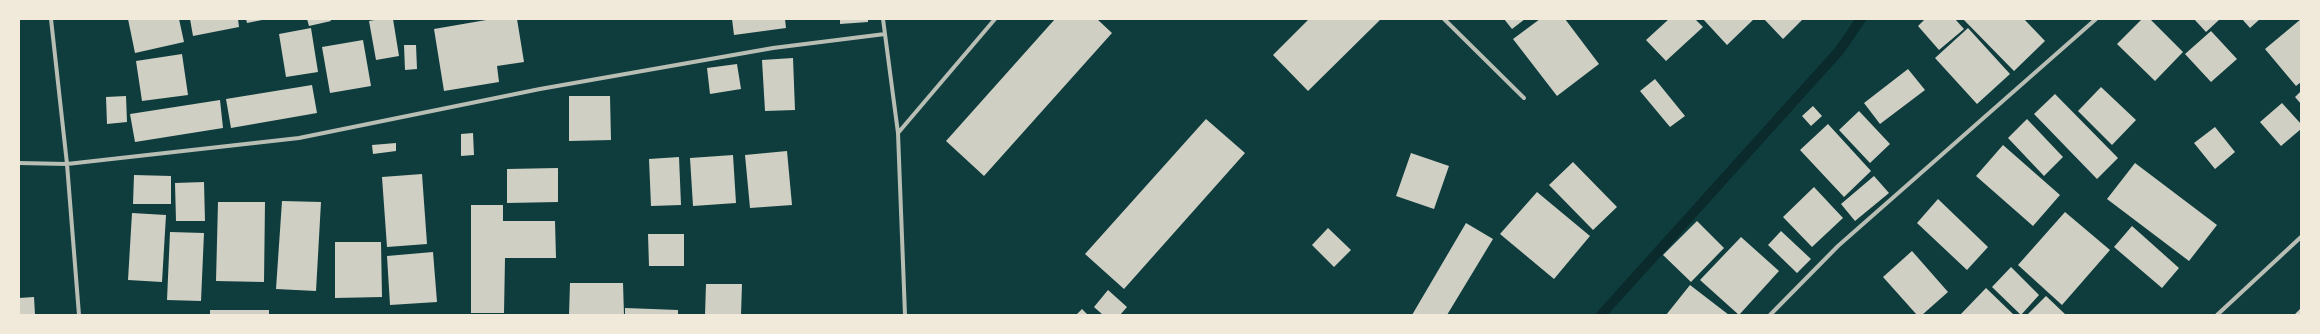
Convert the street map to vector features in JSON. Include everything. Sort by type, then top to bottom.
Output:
[{"type":"street","points":[[51,19],[67,164],[79,315]]},
{"type":"street","points":[[883,19],[898,133],[905,315]]},
{"type":"street","points":[[898,133],[995,19]]},
{"type":"street","points":[[1770,315],[1838,246],[2096,19]]},
{"type":"street","points":[[1447,20],[1524,98]]},
{"type":"street","points":[[19,163],[67,164],[300,138],[548,88],[773,48],[885,34]]},
{"type":"street","points":[[2217,315],[2301,237]]},
{"type":"building","points":[[128,19],[179,19],[184,42],[135,53]]},
{"type":"building","points":[[190,19],[238,19],[239,27],[193,36]]},
{"type":"building","points":[[246,19],[262,19],[262,20],[247,23]]},
{"type":"building","points":[[307,19],[330,19],[331,21],[309,26]]},
{"type":"building","points":[[393,19],[399,56],[376,60],[369,21]]},
{"type":"building","points":[[492,19],[517,19],[524,62],[497,66],[499,82],[444,91],[434,29]]},
{"type":"building","points":[[732,19],[785,19],[786,28],[734,35]]},
{"type":"building","points":[[840,19],[868,19],[868,22],[840,24]]},
{"type":"building","points":[[1055,19],[1097,19],[1112,33],[984,176],[946,141]]},
{"type":"building","points":[[1309,19],[1381,19],[1308,91],[1273,55]]},
{"type":"building","points":[[1504,19],[1525,19],[1512,29]]},
{"type":"building","points":[[1540,19],[1565,19],[1599,64],[1557,96],[1513,39]]},
{"type":"building","points":[[1669,19],[1695,19],[1703,27],[1666,61],[1646,40]]},
{"type":"building","points":[[1703,19],[1754,19],[1727,45]]},
{"type":"building","points":[[1764,19],[1803,19],[1783,39]]},
{"type":"building","points":[[1925,19],[1955,19],[1964,29],[1939,50],[1918,26]]},
{"type":"building","points":[[1963,19],[2024,19],[2045,41],[2014,71]]},
{"type":"building","points":[[2142,19],[2150,19],[2183,52],[2155,81],[2117,44]]},
{"type":"building","points":[[2194,19],[2220,19],[2206,32]]},
{"type":"building","points":[[2242,19],[2260,19],[2250,28]]},
{"type":"building","points":[[2301,19],[2301,82],[2296,86],[2265,49]]},
{"type":"building","points":[[311,28],[318,72],[286,77],[279,34]]},
{"type":"building","points":[[1968,28],[2010,74],[1977,104],[1935,58]]},
{"type":"building","points":[[2211,31],[2237,59],[2211,82],[2185,54]]},
{"type":"building","points":[[363,40],[371,86],[330,93],[322,47]]},
{"type":"building","points":[[404,45],[416,45],[417,69],[405,70]]},
{"type":"building","points":[[182,54],[188,95],[142,101],[136,61]]},
{"type":"building","points":[[793,58],[795,110],[765,111],[762,60]]},
{"type":"building","points":[[737,64],[741,89],[710,94],[707,68]]},
{"type":"building","points":[[1908,69],[1925,90],[1880,124],[1864,103]]},
{"type":"building","points":[[1655,79],[1685,116],[1670,127],[1640,91]]},
{"type":"building","points":[[312,85],[317,113],[231,128],[226,99]]},
{"type":"building","points":[[2101,87],[2136,120],[2112,145],[2078,111]]},
{"type":"building","points":[[2301,91],[2301,104],[2295,97]]},
{"type":"building","points":[[2055,94],[2118,158],[2097,179],[2034,114]]},
{"type":"building","points":[[126,96],[127,122],[107,124],[106,97]]},
{"type":"building","points":[[569,96],[610,96],[611,140],[569,141]]},
{"type":"building","points":[[220,100],[223,128],[135,142],[130,114]]},
{"type":"building","points":[[2282,103],[2301,124],[2301,129],[2281,146],[2260,122]]},
{"type":"building","points":[[1813,106],[1822,116],[1811,126],[1802,116]]},
{"type":"building","points":[[1859,111],[1890,144],[1870,163],[1839,130]]},
{"type":"building","points":[[1206,119],[1245,153],[1124,289],[1085,254]]},
{"type":"building","points":[[2027,119],[2063,157],[2044,176],[2008,138]]},
{"type":"building","points":[[1828,124],[1871,171],[1844,197],[1800,150]]},
{"type":"building","points":[[2215,127],[2235,152],[2215,169],[2194,143]]},
{"type":"building","points":[[473,133],[474,155],[461,156],[461,134]]},
{"type":"building","points":[[396,143],[396,151],[373,154],[372,145]]},
{"type":"building","points":[[2003,145],[2060,195],[2033,226],[1976,176]]},
{"type":"building","points":[[787,151],[792,205],[750,208],[745,155]]},
{"type":"building","points":[[1411,153],[1449,166],[1434,209],[1396,196]]},
{"type":"building","points":[[733,155],[736,203],[693,206],[690,158]]},
{"type":"building","points":[[679,157],[681,205],[651,206],[649,159]]},
{"type":"building","points":[[1573,162],[1617,207],[1593,230],[1549,185]]},
{"type":"building","points":[[2135,163],[2217,225],[2189,261],[2107,199]]},
{"type":"building","points":[[558,168],[558,202],[507,203],[507,169]]},
{"type":"building","points":[[422,174],[427,244],[387,247],[382,177]]},
{"type":"building","points":[[134,175],[171,176],[171,204],[133,204]]},
{"type":"building","points":[[1874,176],[1889,193],[1855,221],[1841,204]]},
{"type":"building","points":[[204,182],[205,221],[176,221],[175,183]]},
{"type":"building","points":[[1814,187],[1843,218],[1812,247],[1783,217]]},
{"type":"building","points":[[1537,192],[1590,236],[1554,279],[1500,234]]},
{"type":"building","points":[[1938,199],[1988,247],[1967,270],[1917,223]]},
{"type":"building","points":[[282,201],[321,202],[316,291],[276,289]]},
{"type":"building","points":[[218,202],[265,202],[264,282],[216,281]]},
{"type":"building","points":[[471,205],[503,205],[503,221],[555,221],[556,258],[505,258],[504,313],[471,313]]},
{"type":"building","points":[[2065,212],[2110,250],[2062,305],[2018,265]]},
{"type":"building","points":[[132,213],[166,215],[162,282],[128,280]]},
{"type":"building","points":[[1697,221],[1724,248],[1691,282],[1663,255]]},
{"type":"building","points":[[1466,223],[1493,239],[1447,315],[1412,315]]},
{"type":"building","points":[[2132,226],[2179,268],[2162,288],[2114,247]]},
{"type":"building","points":[[1328,228],[1351,250],[1334,267],[1312,245]]},
{"type":"building","points":[[1781,231],[1811,259],[1797,273],[1768,245]]},
{"type":"building","points":[[170,232],[204,233],[201,301],[167,300]]},
{"type":"building","points":[[648,234],[684,234],[684,266],[649,266]]},
{"type":"building","points":[[1741,237],[1779,271],[1739,315],[1700,280]]},
{"type":"building","points":[[335,242],[381,242],[382,297],[335,298]]},
{"type":"building","points":[[1912,251],[1948,292],[1922,315],[1917,315],[1883,277]]},
{"type":"building","points":[[433,252],[437,302],[390,305],[387,256]]},
{"type":"building","points":[[2011,267],[2039,295],[2021,315],[1992,287]]},
{"type":"building","points":[[570,283],[623,283],[624,315],[569,315]]},
{"type":"building","points":[[706,284],[742,284],[741,315],[705,315]]},
{"type":"building","points":[[1690,285],[1729,315],[1666,315]]},
{"type":"building","points":[[1986,288],[2014,315],[1960,315]]},
{"type":"building","points":[[1108,290],[1127,307],[1120,315],[1103,315],[1094,307]]},
{"type":"building","points":[[2046,296],[2066,315],[2027,315]]},
{"type":"building","points":[[34,297],[35,315],[19,315],[19,298]]},
{"type":"building","points":[[625,308],[678,310],[678,315],[625,315]]},
{"type":"building","points":[[2301,308],[2301,315],[2294,315]]},
{"type":"building","points":[[1082,309],[1088,315],[1076,315]]},
{"type":"building","points":[[210,310],[269,310],[269,315],[210,315]]},
{"type":"waterway","points":[[1601,315],[1839,51],[1861,19]]}]
